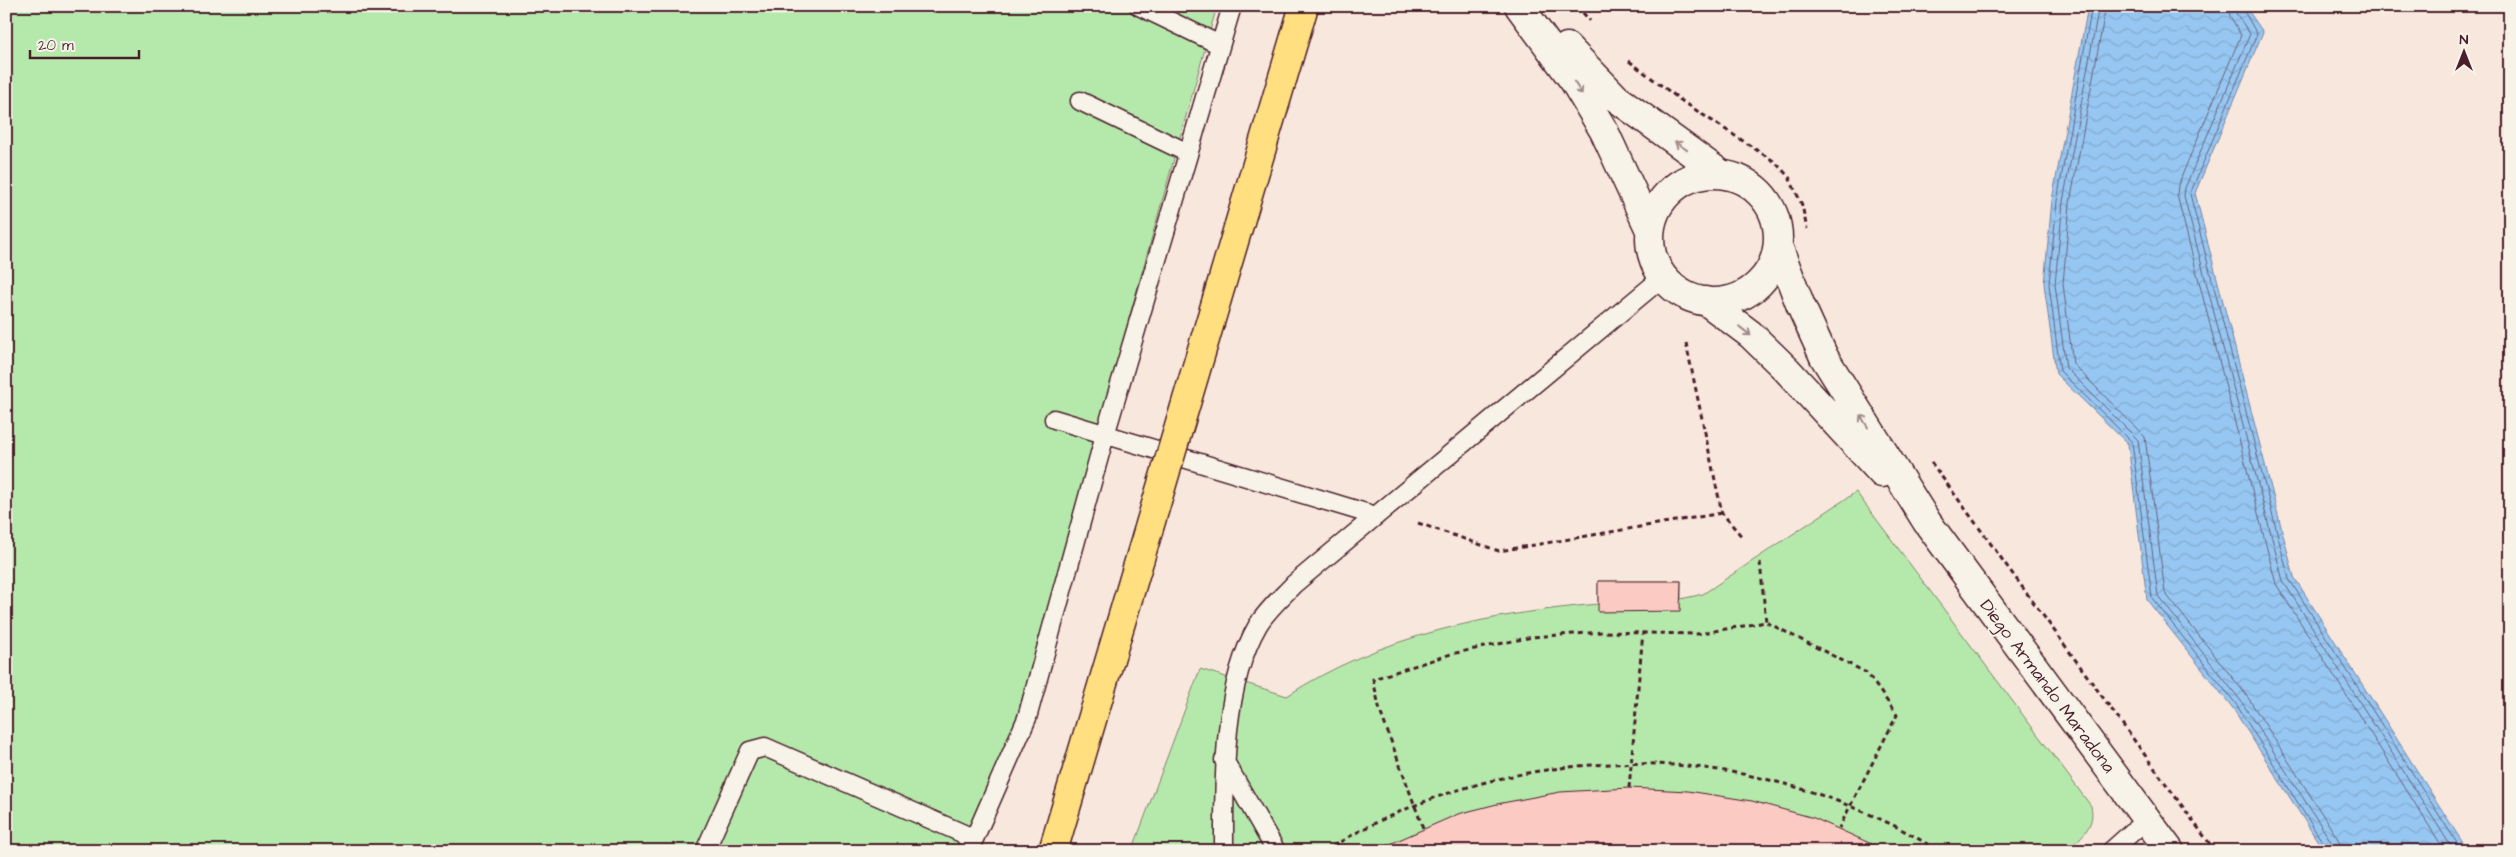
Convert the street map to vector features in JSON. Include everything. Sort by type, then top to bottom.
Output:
[{"type":"main road","points":[[1053,851],[1304,6]]},
{"type":"main road","name":"Diego Armando Maradona","points":[[1519,6],[1574,81],[1604,131],[1650,230]]},
{"type":"main road","name":"Diego Armando Maradona","points":[[1530,6],[1616,98],[1721,174],[1741,180],[1758,191],[1770,207],[1777,226],[1778,246],[1800,304],[1824,357],[1927,522],[2146,819],[2166,849]]},
{"type":"main road","name":"Diego Armando Maradona","points":[[1721,174],[1702,175],[1682,182],[1666,194],[1655,210],[1650,230],[1652,255],[1663,277],[1674,289],[1689,297],[1706,301],[1726,301],[1745,294],[1761,282],[1772,265],[1778,246]]},
{"type":"main road","name":"Diego Armando Maradona","points":[[1706,301],[1750,334],[1787,370],[1927,522]]},
{"type":"lane","points":[[1140,6],[1220,45]]},
{"type":"lane","points":[[970,849],[1027,718],[1105,435],[1232,6]]},
{"type":"lane","points":[[1080,100],[1188,153]]},
{"type":"lane","points":[[1224,851],[1224,759],[1231,711],[1244,653],[1259,624],[1294,584],[1663,277]]},
{"type":"lane","points":[[1054,419],[1376,516]]},
{"type":"lane","points":[[705,851],[750,751],[765,747],[964,834],[970,849]]},
{"type":"lane","points":[[1224,759],[1276,851]]},
{"type":"lane","points":[[2111,851],[2146,819]]},
{"type":"path","points":[[1577,6],[1597,29]]},
{"type":"path","points":[[1623,57],[1682,100],[1775,162],[1789,178],[1802,204],[1808,230]]},
{"type":"path","points":[[1686,343],[1722,514],[1743,538]]},
{"type":"path","points":[[1927,457],[2215,851]]},
{"type":"path","points":[[1418,523],[1499,551],[1722,514]]},
{"type":"path","points":[[1760,562],[1766,622]]},
{"type":"path","points":[[1422,828],[1380,711],[1373,679],[1451,654],[1532,637],[1602,632],[1697,634],[1766,622],[1867,673],[1897,716],[1838,828]]},
{"type":"path","points":[[1630,788],[1643,632]]},
{"type":"path","points":[[1325,851],[1353,833],[1414,804],[1478,783],[1543,769],[1632,763],[1678,764],[1744,774],[1809,791],[1872,815],[1938,851]]},
{"type":"green space","points":[[6,6],[1217,6],[979,851],[6,851]]},
{"type":"green space","points":[[1856,492],[2091,806],[2091,820],[2086,832],[2066,851],[1132,851],[1200,669],[1287,696],[1323,675],[1360,657],[1436,631],[1516,614],[1598,604],[1598,581],[1681,581],[1681,599],[1703,594]]},
{"type":"water","points":[[2088,6],[2245,6],[2263,32],[2195,193],[2294,577],[2468,851],[2324,851],[2232,707],[2147,600],[2128,444],[2056,374],[2044,284],[2052,200]]},
{"type":"building","points":[[1598,581],[1681,581],[1680,611],[1598,612]]},
{"type":"building","points":[[1629,788],[1688,791],[1752,801],[1814,818],[1887,851],[1374,851],[1458,814],[1497,804],[1560,792]]}]
